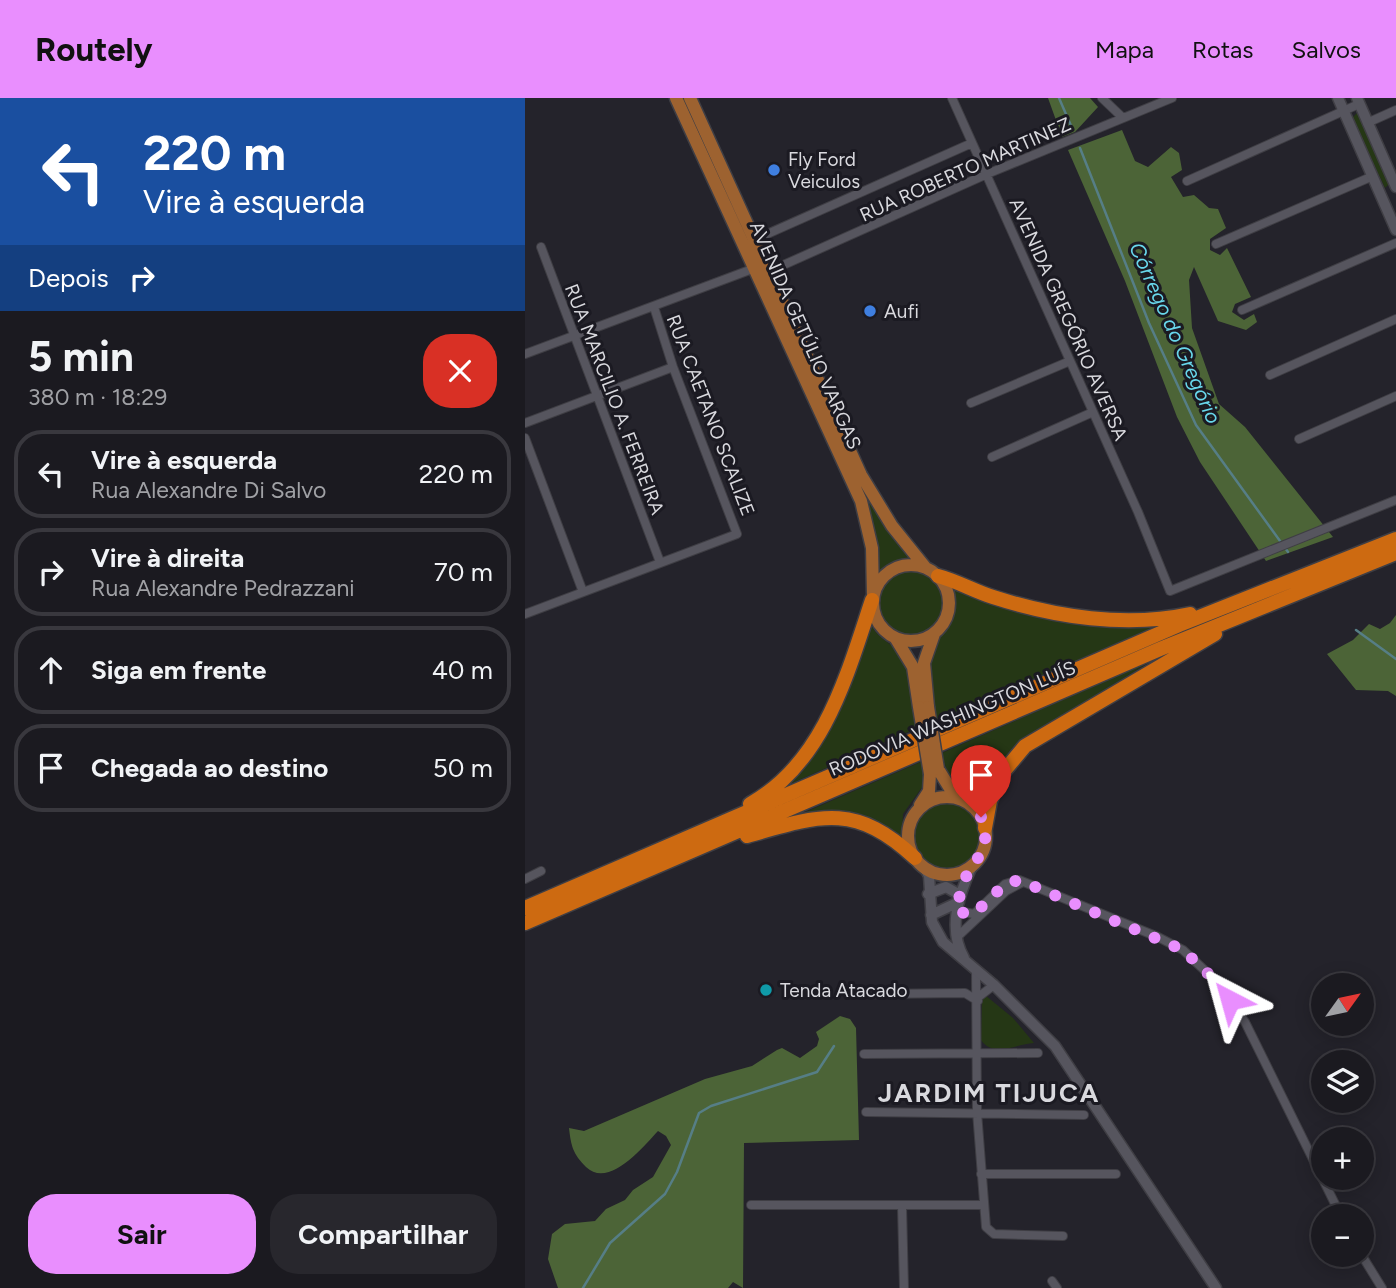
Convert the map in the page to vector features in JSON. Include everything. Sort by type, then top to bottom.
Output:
[{"type":"highway","name":"RODOVIA WASHINGTON LUÍS","points":[[525,908],[1179,625],[1243,602],[1396,539]]},
{"type":"highway","name":"RODOVIA WASHINGTON LUÍS","points":[[525,923],[1294,593],[1396,553]]},
{"type":"highway","points":[[938,576],[1017,604],[1096,618],[1179,616],[1243,602]]},
{"type":"highway","points":[[985,828],[990,800],[1000,776],[1025,746],[1212,636],[1294,593]]},
{"type":"highway","points":[[672,845],[759,798],[803,760],[828,716],[860,639],[872,598]]},
{"type":"highway","points":[[685,855],[801,821],[833,817],[862,821],[876,828],[920,863]]},
{"type":"main road","name":"AVENIDA GETÚLIO VARGAS","points":[[676,98],[861,501],[872,548],[872,598]]},
{"type":"main road","name":"AVENIDA GETÚLIO VARGAS","points":[[690,98],[872,496],[925,567]]},
{"type":"main road","points":[[896,639],[922,640],[943,625],[949,600],[938,576],[925,567],[898,566],[887,573],[872,598],[878,623],[896,639],[913,667],[924,707],[934,771],[929,790],[908,830],[910,849],[920,863],[949,875],[972,866],[984,849],[985,828],[974,807],[951,790],[934,771]]},
{"type":"main road","points":[[924,707],[924,663],[934,634]]},
{"type":"main road","points":[[916,812],[938,797],[964,800]]},
{"type":"street","name":"AVENIDA GREGÓRIO AVERSA","points":[[952,98],[1156,554],[1170,591],[1396,500]]},
{"type":"street","points":[[1102,98],[1123,118]]},
{"type":"street","name":"RUA ROBERTO MARTINEZ","points":[[770,271],[987,174],[1172,98]]},
{"type":"street","points":[[1338,98],[1396,230]]},
{"type":"street","points":[[1187,181],[1344,111],[1358,101],[1396,188],[1381,195]]},
{"type":"street","points":[[1367,123],[1396,110]]},
{"type":"street","points":[[755,239],[972,143]]},
{"type":"street","points":[[1216,244],[1373,176]]},
{"type":"street","points":[[1242,310],[1396,243]]},
{"type":"street","name":"RUA MARCILIO A. FERREIRA","points":[[541,247],[660,562]]},
{"type":"street","points":[[525,354],[755,268]]},
{"type":"street","name":"RUA CAETANO SCALIZE","points":[[654,307],[673,367],[737,534],[660,562]]},
{"type":"street","points":[[1270,375],[1396,319]]},
{"type":"street","points":[[971,403],[1070,361]]},
{"type":"street","points":[[525,423],[673,367]]},
{"type":"street","points":[[1299,439],[1396,396]]},
{"type":"street","points":[[992,457],[1093,412]]},
{"type":"street","points":[[525,438],[583,592]]},
{"type":"street","points":[[525,614],[660,562]]},
{"type":"street","points":[[920,863],[929,876],[928,894],[937,933],[1055,1046],[1216,1288]]},
{"type":"street","points":[[965,960],[956,938],[959,903],[972,866]]},
{"type":"street","points":[[525,879],[541,871]]},
{"type":"street","points":[[928,894],[946,887],[959,903],[974,914],[1005,884],[1016,880],[1159,937],[1183,950],[1215,980],[1245,1023],[1335,1204]]},
{"type":"street","points":[[956,938],[1006,891],[1024,882]]},
{"type":"street","points":[[931,915],[959,903]]},
{"type":"street","points":[[937,933],[956,938]]},
{"type":"street","points":[[976,971],[977,1112],[982,1205],[986,1227],[991,1233],[1063,1236]]},
{"type":"street","points":[[977,999],[994,985]]},
{"type":"street","points":[[873,993],[965,993],[977,999]]},
{"type":"street","points":[[864,1054],[1038,1053]]},
{"type":"street","points":[[866,1112],[1084,1115]]},
{"type":"street","points":[[981,1174],[1116,1174]]},
{"type":"street","points":[[751,1205],[982,1205]]},
{"type":"street","points":[[902,1206],[904,1288]]},
{"type":"street","points":[[1369,1267],[1382,1288]]},
{"type":"green space","points":[[681,98],[686,98],[866,491],[915,559],[896,563],[879,576],[877,553]]},
{"type":"green space","points":[[1048,98],[1090,98],[1098,107],[1075,132],[1062,137]]},
{"type":"green space","points":[[1358,112],[1389,184],[1385,188],[1352,118]]},
{"type":"green space","points":[[1122,130],[1135,161],[1148,167],[1171,147],[1179,153],[1182,170],[1171,177],[1183,197],[1194,195],[1209,208],[1218,209],[1226,228],[1210,239],[1210,250],[1220,255],[1227,248],[1251,297],[1235,304],[1232,312],[1244,320],[1254,314],[1257,322],[1246,330],[1218,321],[1194,267],[1189,280],[1192,328],[1219,404],[1245,427],[1333,537],[1266,561],[1200,462],[1177,417],[1125,281],[1068,150]]},
{"type":"green space","points":[[910,569],[923,572],[934,579],[941,590],[944,603],[941,616],[934,627],[923,634],[910,637],[897,634],[886,627],[879,616],[876,603],[879,590],[886,579],[897,572]]},
{"type":"green space","points":[[951,584],[970,593],[1163,624],[936,720],[929,666],[938,639],[952,619],[954,599]]},
{"type":"green space","points":[[1396,615],[1396,696],[1388,691],[1356,690],[1327,654],[1353,640],[1369,624],[1380,629]]},
{"type":"green space","points":[[869,620],[878,635],[899,652],[908,668],[917,728],[783,787],[799,769]]},
{"type":"green space","points":[[1151,661],[1012,748],[992,775],[983,806],[958,787],[950,777],[942,753]]},
{"type":"green space","points":[[923,761],[925,783],[903,814],[902,841],[892,833],[801,814]]},
{"type":"green space","points":[[948,801],[961,804],[972,811],[979,822],[982,835],[979,848],[972,859],[961,866],[948,869],[935,866],[924,859],[917,848],[914,835],[917,822],[924,811],[935,804]]},
{"type":"green space","points":[[985,995],[1013,1018],[1034,1043],[1006,1049],[986,1045],[981,1040],[982,998]]},
{"type":"green space","points":[[840,1016],[850,1019],[856,1028],[859,1140],[744,1143],[743,1288],[733,1282],[728,1288],[558,1288],[548,1259],[552,1234],[565,1224],[595,1221],[606,1209],[625,1200],[633,1190],[653,1177],[671,1145],[666,1136],[658,1131],[625,1163],[605,1173],[595,1172],[586,1167],[575,1154],[569,1128],[584,1131],[705,1079],[752,1066],[782,1048],[800,1058],[817,1046],[819,1039],[816,1032]]},
{"type":"waterway","name":"Córrego do Gregório","points":[[1059,98],[1072,128]]},
{"type":"waterway","name":"Córrego do Gregório","points":[[1080,148],[1149,323],[1196,425],[1288,552]]},
{"type":"waterway","name":"Córrego do Gregório","points":[[1356,630],[1396,659]]},
{"type":"waterway","points":[[583,1288],[610,1243],[665,1194],[677,1172],[699,1113],[711,1106],[817,1072],[834,1046]]},
{"type":"place","name":"Fly Ford Veiculos","points":[[774,170]]},
{"type":"place","name":"Aufi","points":[[870,311]]},
{"type":"place","name":"Tenda Atacado","points":[[766,990]]},
{"type":"district","name":"JARDIM TIJUCA","points":[[989,1093]]},
{"type":"route","points":[[981,817],[986,838],[984,849],[961,887],[957,912],[974,914],[999,888],[1013,880],[1019,880],[1159,937],[1183,950],[1200,964],[1230,1000]]}]
